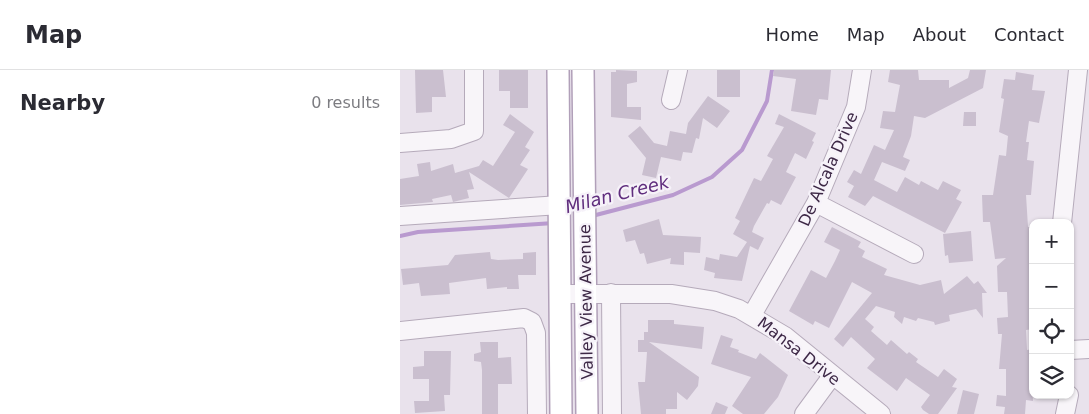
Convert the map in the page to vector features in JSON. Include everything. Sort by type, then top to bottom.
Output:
[{"type":"main road","name":"Valley View Avenue","points":[[558,70],[561,414]]},
{"type":"main road","name":"Valley View Avenue","points":[[583,70],[587,414]]},
{"type":"street","points":[[400,143],[450,139],[474,131],[474,70]]},
{"type":"street","points":[[671,100],[678,70]]},
{"type":"street","name":"De Alcala Drive","points":[[752,315],[816,203],[856,107],[862,70]]},
{"type":"street","points":[[1062,219],[1078,70]]},
{"type":"street","points":[[816,203],[914,254]]},
{"type":"street","points":[[400,216],[560,218]]},
{"type":"street","name":"Valley View Avenue","points":[[611,293],[612,414]]},
{"type":"street","name":"Mansa Drive","points":[[560,294],[671,294],[695,297],[752,315],[785,336],[881,414]]},
{"type":"street","points":[[400,332],[524,318],[532,322],[536,333],[537,414]]},
{"type":"street","points":[[1074,350],[1089,349]]},
{"type":"street","points":[[804,414],[832,376]]},
{"type":"street","points":[[1064,414],[1068,399]]},
{"type":"building","points":[[415,70],[443,70],[446,97],[432,97],[432,112],[416,113]]},
{"type":"building","points":[[499,70],[528,70],[528,108],[510,108],[510,91],[499,91]]},
{"type":"building","points":[[616,70],[637,71],[637,82],[627,84],[627,107],[641,107],[641,120],[611,117],[611,72],[616,72]]},
{"type":"building","points":[[717,70],[740,70],[740,97],[717,97]]},
{"type":"building","points":[[774,70],[831,70],[828,100],[819,99],[816,115],[791,111],[796,79],[773,76]]},
{"type":"building","points":[[890,70],[918,70],[919,80],[949,80],[949,88],[968,78],[970,70],[986,70],[983,88],[925,118],[914,116],[911,136],[903,157],[910,160],[905,171],[882,162],[874,180],[897,192],[905,177],[919,185],[921,181],[938,190],[943,181],[961,190],[956,199],[962,202],[945,233],[873,196],[865,206],[848,197],[854,186],[847,182],[854,170],[861,174],[874,145],[885,150],[894,130],[880,128],[883,111],[895,112],[900,85],[888,82]]},
{"type":"building","points":[[1016,72],[1034,75],[1032,90],[1045,91],[1039,123],[1029,121],[1026,142],[1029,142],[1027,160],[1034,161],[1031,195],[1026,195],[1029,227],[1029,330],[1026,330],[1027,350],[1029,350],[1029,399],[1033,399],[1033,401],[1026,400],[1025,414],[1004,414],[1005,407],[996,406],[997,395],[1006,396],[1006,369],[999,369],[1002,334],[998,334],[997,318],[1008,317],[1007,292],[998,292],[997,266],[1006,258],[995,259],[990,222],[983,222],[982,195],[993,195],[999,155],[1006,156],[1008,136],[999,132],[1004,99],[1001,98],[1004,79],[1015,80]]},
{"type":"building","points":[[708,96],[730,111],[717,128],[703,118],[699,139],[696,138],[692,153],[683,152],[681,161],[661,157],[656,178],[642,175],[646,158],[628,136],[640,126],[654,143],[667,146],[670,131],[686,134],[688,123]]},
{"type":"building","points":[[964,112],[976,112],[976,126],[963,126]]},
{"type":"building","points":[[510,114],[534,132],[525,147],[530,150],[520,165],[528,169],[509,198],[469,172],[474,189],[467,190],[469,198],[453,202],[451,195],[432,199],[433,202],[400,205],[400,179],[419,176],[417,164],[430,162],[431,171],[453,164],[455,173],[479,166],[483,160],[493,166],[515,132],[503,125]]},
{"type":"building","points":[[779,114],[816,133],[812,141],[814,142],[806,159],[795,153],[786,172],[796,177],[781,205],[771,200],[769,204],[767,203],[754,226],[752,232],[764,238],[758,250],[750,246],[742,281],[714,278],[715,273],[704,270],[706,257],[719,260],[720,254],[737,257],[747,242],[733,234],[740,221],[735,218],[754,178],[761,181],[773,159],[767,156],[784,127],[775,124]]},
{"type":"building","points":[[659,219],[663,235],[701,237],[700,253],[684,252],[684,265],[670,264],[671,258],[647,264],[644,253],[640,254],[635,240],[626,242],[623,230]]},
{"type":"building","points":[[832,227],[861,242],[858,247],[865,251],[862,257],[887,269],[884,275],[920,285],[941,280],[944,294],[967,276],[974,284],[978,281],[987,293],[982,293],[983,318],[976,309],[949,315],[950,321],[935,325],[934,322],[918,318],[916,321],[904,317],[902,324],[894,317],[895,312],[876,306],[865,319],[874,327],[871,331],[887,345],[891,340],[907,354],[909,352],[918,359],[916,362],[938,377],[944,369],[957,379],[952,387],[957,388],[938,414],[929,414],[923,410],[921,407],[930,395],[906,378],[897,391],[867,368],[875,359],[851,337],[843,347],[834,339],[872,293],[852,282],[829,328],[815,321],[813,325],[789,311],[811,270],[826,278],[835,261],[840,250],[824,242]]},
{"type":"building","points":[[971,231],[973,261],[949,263],[948,255],[945,256],[943,234]]},
{"type":"building","points":[[490,252],[491,259],[498,260],[523,259],[523,253],[536,252],[536,275],[518,275],[519,289],[507,289],[507,287],[487,289],[486,278],[449,283],[450,294],[421,296],[419,283],[403,285],[401,269],[448,265],[455,255]]},
{"type":"building","points":[[648,320],[674,320],[674,324],[704,327],[702,349],[649,342],[699,377],[698,386],[687,400],[677,392],[677,409],[666,409],[666,414],[641,414],[638,382],[645,382],[647,352],[638,352],[638,340],[644,340],[644,332],[648,332]]},
{"type":"building","points":[[721,335],[733,339],[730,347],[739,350],[738,352],[756,359],[760,353],[788,375],[778,397],[764,414],[743,414],[732,406],[751,377],[711,364]]},
{"type":"building","points":[[480,342],[498,342],[498,358],[511,357],[512,384],[498,384],[498,414],[482,414],[481,362],[474,361],[474,354],[481,352]]},
{"type":"building","points":[[424,351],[451,351],[450,395],[444,395],[445,411],[415,413],[414,401],[429,401],[429,379],[413,379],[413,367],[424,366]]},
{"type":"building","points":[[963,390],[979,394],[974,414],[957,414]]},
{"type":"building","points":[[716,402],[728,407],[725,414],[711,414]]},
{"type":"waterway","name":"Milan Creek","points":[[592,216],[673,195],[712,177],[742,150],[767,101],[772,70]]},
{"type":"waterway","name":"Milan Creek","points":[[400,236],[418,232],[554,223]]}]
